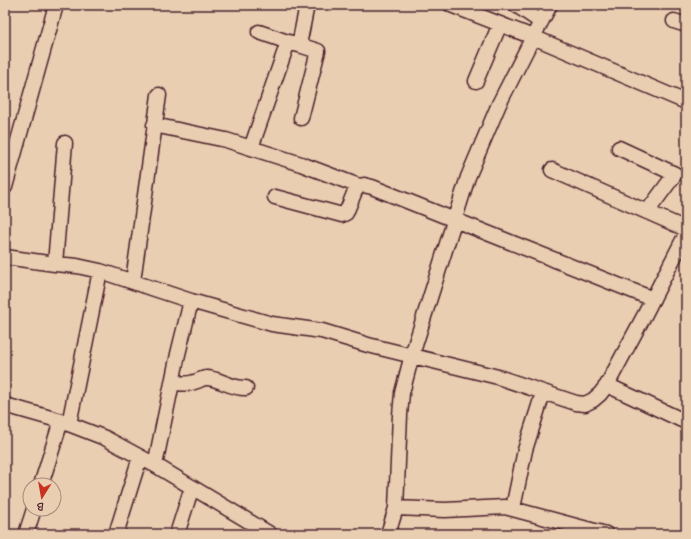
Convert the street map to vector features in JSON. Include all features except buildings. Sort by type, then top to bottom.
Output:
[{"type":"street","points":[[5,187],[56,5]]},
{"type":"street","points":[[250,148],[293,44],[307,5]]},
{"type":"street","points":[[450,5],[533,36],[686,102]]},
{"type":"street","points":[[516,5],[541,22]]},
{"type":"street","points":[[388,534],[396,508],[402,393],[412,355],[468,177],[482,143],[533,36],[550,5]]},
{"type":"street","points":[[476,81],[500,24]]},
{"type":"street","points":[[259,32],[318,51],[301,118]]},
{"type":"street","points":[[133,281],[158,95]]},
{"type":"street","points":[[154,125],[226,140],[359,186],[364,185],[372,187],[653,300]]},
{"type":"street","points":[[56,264],[65,143]]},
{"type":"street","points":[[619,148],[675,174],[647,212]]},
{"type":"street","points":[[552,170],[686,229]]},
{"type":"street","points":[[275,198],[342,215],[346,213],[349,208],[355,191],[359,186]]},
{"type":"street","points":[[5,257],[77,266],[100,271],[272,324],[322,332],[368,345],[412,355],[498,377],[543,393],[576,403],[585,404],[600,394],[607,385],[653,300],[686,234]]},
{"type":"street","points":[[44,477],[65,422],[100,271]]},
{"type":"street","points":[[155,465],[191,300]]},
{"type":"street","points":[[172,383],[185,384],[196,382],[203,378],[208,378],[233,386],[246,388]]},
{"type":"street","points":[[607,385],[686,422]]},
{"type":"street","points":[[513,508],[525,450],[543,393]]},
{"type":"street","points":[[5,405],[65,422],[104,438],[155,465],[192,487],[248,528],[270,534]]},
{"type":"street","points":[[116,534],[140,457]]},
{"type":"street","points":[[177,534],[192,487]]},
{"type":"street","points":[[396,508],[445,510],[497,507],[513,508],[606,534]]},
{"type":"street","points":[[26,534],[31,517]]}]
